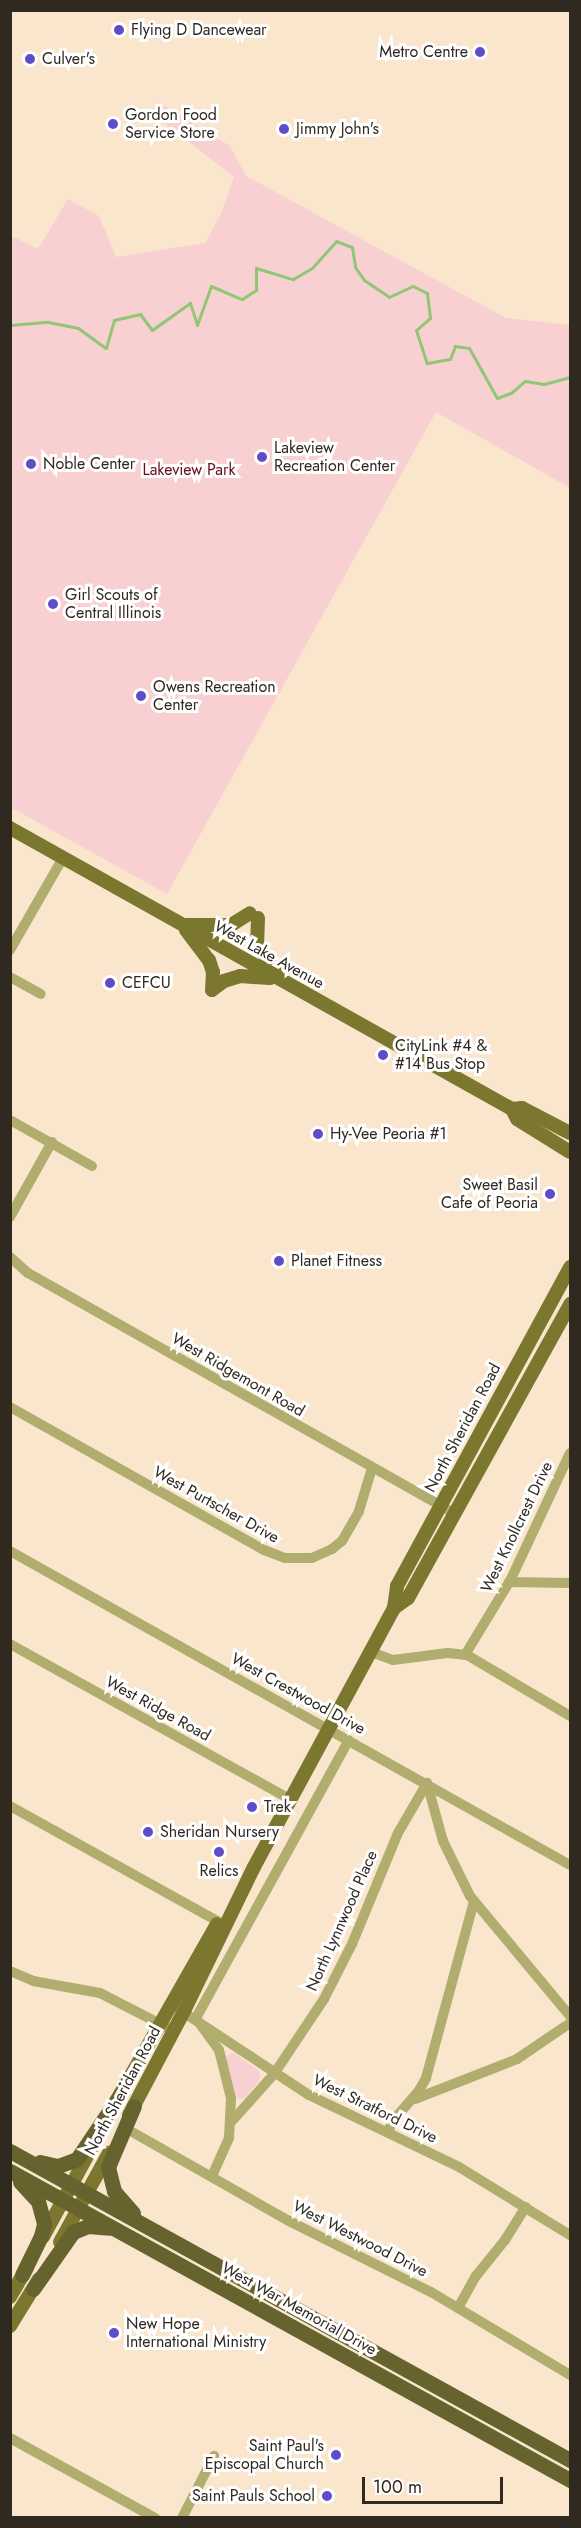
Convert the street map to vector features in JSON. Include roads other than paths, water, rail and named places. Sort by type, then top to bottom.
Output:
[{"type":"highway","points":[[10,2149],[50,2165],[71,2163],[82,2154],[122,2092]]},
{"type":"highway","points":[[134,2106],[110,2157],[108,2167],[111,2185],[120,2200],[132,2211],[194,2252]]},
{"type":"highway","name":"West War Memorial Drive","points":[[10,2149],[570,2460]]},
{"type":"highway","points":[[10,2173],[35,2196],[43,2218],[41,2236],[22,2275]]},
{"type":"highway","name":"West War Memorial Drive","points":[[10,2173],[79,2208],[570,2480]]},
{"type":"highway","points":[[33,2289],[69,2236],[84,2227],[110,2228],[153,2249]]},
{"type":"main road","name":"West Lake Avenue","points":[[10,828],[512,1109],[517,1119],[570,1152]]},
{"type":"main road","points":[[181,924],[231,926],[254,916],[257,944],[281,981]]},
{"type":"main road","points":[[181,924],[209,960],[213,972],[212,990],[224,981],[240,976],[281,981]]},
{"type":"main road","name":"West Lake Avenue","points":[[512,1109],[522,1108],[570,1133]]},
{"type":"main road","points":[[569,1312],[560,1305],[570,1285],[570,1268]]},
{"type":"main road","name":"North Sheridan Road","points":[[10,2297],[159,2023],[222,1923],[330,1729],[394,1608],[397,1586],[488,1414],[570,1268]]},
{"type":"main road","name":"North Sheridan Road","points":[[394,1608],[408,1598],[537,1365],[569,1312]]},
{"type":"main road","points":[[488,1414],[496,1414],[505,1406],[519,1382],[537,1365]]},
{"type":"main road","points":[[475,1478],[480,1453],[492,1427],[492,1420],[488,1414]]},
{"type":"main road","name":"North Sheridan Road","points":[[10,2326],[79,2208],[174,2031],[190,2015],[222,1923]]},
{"type":"street","points":[[10,950],[63,858]]},
{"type":"street","points":[[10,977],[41,994]]},
{"type":"street","points":[[10,1120],[92,1166]]},
{"type":"street","points":[[10,1217],[52,1142]]},
{"type":"street","name":"West Ridgemont Road","points":[[10,1257],[28,1273],[455,1514]]},
{"type":"street","name":"West Purtscher Drive","points":[[10,1407],[264,1550],[285,1558],[312,1558],[332,1550],[342,1541],[359,1511],[372,1468]]},
{"type":"street","name":"West Knollcrest Drive","points":[[465,1655],[509,1582],[570,1453]]},
{"type":"street","name":"West Crestwood Drive","points":[[10,1551],[570,1865]]},
{"type":"street","points":[[509,1582],[570,1583]]},
{"type":"street","name":"West Ridge Road","points":[[10,1644],[291,1800]]},
{"type":"street","points":[[371,1652],[393,1660],[448,1653],[465,1655],[570,1716]]},
{"type":"street","points":[[190,2015],[349,1740]]},
{"type":"street","points":[[427,1783],[443,1841],[474,1901],[570,2016]]},
{"type":"street","name":"North Lynnwood Place","points":[[232,2121],[274,2074],[336,1977],[398,1833],[427,1783]]},
{"type":"street","points":[[10,1806],[222,1923]]},
{"type":"street","points":[[387,2132],[420,2089],[429,2070],[474,1901]]},
{"type":"street","points":[[10,1971],[33,1981],[99,1993],[174,2031]]},
{"type":"street","name":"West Stratford Drive","points":[[170,2004],[190,2015],[274,2074],[316,2099],[459,2167],[570,2235]]},
{"type":"street","name":"North Lynnwood Place","points":[[190,2015],[216,2046],[224,2063],[231,2093],[232,2121],[226,2148],[212,2176]]},
{"type":"street","points":[[410,2102],[428,2092],[483,2074],[521,2057],[570,2023]]},
{"type":"street","name":"West Westwood Drive","points":[[134,2133],[290,2221],[413,2282],[570,2375]]},
{"type":"street","points":[[458,2308],[480,2270],[505,2240],[526,2207]]},
{"type":"street","points":[[10,2438],[156,2517]]},
{"type":"street","points":[[182,2517],[214,2456]]},
{"type":"waterway","points":[[10,325],[48,322],[78,328],[106,348],[114,320],[140,314],[152,330],[190,303],[197,325],[211,286],[242,299],[256,290],[256,268],[293,279],[312,268],[336,241],[352,247],[355,267],[364,280],[389,297],[413,286],[427,293],[430,318],[416,330],[427,363],[450,359],[455,346],[469,348],[497,398],[511,393],[525,381],[544,384],[570,377]]},
{"type":"place","name":"Flying D Dancewear","points":[[119,30]]},
{"type":"place","name":"Metro Centre","points":[[480,52]]},
{"type":"place","name":"Culver's","points":[[30,59]]},
{"type":"place","name":"Gordon Food Service Store","points":[[113,124]]},
{"type":"place","name":"Jimmy John's","points":[[284,129]]},
{"type":"place","name":"Lakeview Recreation Center","points":[[262,457]]},
{"type":"place","name":"Noble Center","points":[[31,464]]},
{"type":"place","name":"Girl Scouts of Central Illinois","points":[[53,604]]},
{"type":"place","name":"Owens Recreation Center","points":[[141,696]]},
{"type":"place","name":"CEFCU","points":[[110,983]]},
{"type":"place","name":"CityLink #4 & #14 Bus Stop","points":[[383,1055]]},
{"type":"place","name":"Hy-Vee Peoria #1","points":[[318,1134]]},
{"type":"place","name":"Sweet Basil Cafe of Peoria","points":[[550,1194]]},
{"type":"place","name":"Planet Fitness","points":[[279,1261]]},
{"type":"place","name":"Trek","points":[[252,1807]]},
{"type":"place","name":"Sheridan Nursery","points":[[148,1832]]},
{"type":"place","name":"Relics","points":[[219,1852]]},
{"type":"place","name":"New Hope International Ministry","points":[[114,2333]]},
{"type":"place","name":"Saint Paul's Episcopal Church","points":[[336,2455]]},
{"type":"place","name":"Saint Pauls School","points":[[327,2496]]},
{"type":"park label","name":"Lakeview Park","points":[[189,470]]}]
